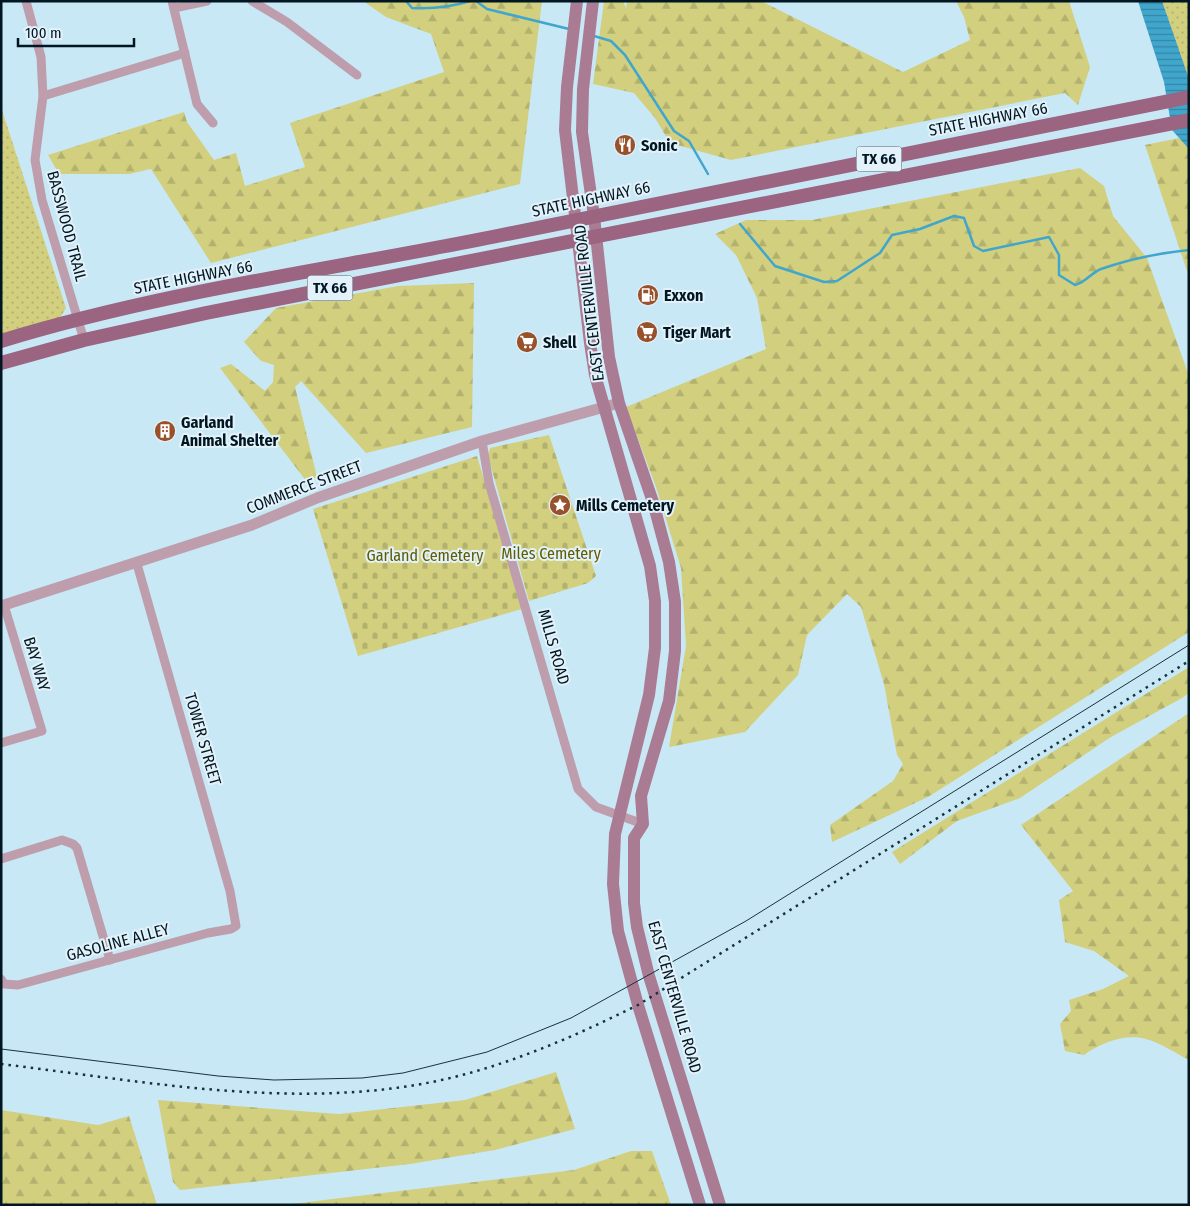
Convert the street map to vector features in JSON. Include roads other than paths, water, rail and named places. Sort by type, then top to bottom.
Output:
[{"type":"main road","name":"EAST CENTERVILLE ROAD","points":[[577,1],[567,87],[566,154],[594,375],[650,566],[655,601],[655,648],[648,695],[615,834],[615,910],[623,955],[700,1205]]},
{"type":"main road","name":"EAST CENTERVILLE ROAD","points":[[593,1],[583,89],[582,132],[597,237],[609,357],[619,403],[653,502],[669,562],[675,602],[675,651],[669,701],[641,796],[643,824],[634,838],[634,903],[637,927],[647,968],[720,1205]]},
{"type":"main road","name":"STATE HIGHWAY 66","points":[[1,341],[78,319],[158,301],[1189,97]]},
{"type":"main road","name":"TX 66","points":[[1,363],[84,340],[332,287],[597,237],[1189,120]]},
{"type":"main road","points":[[615,910],[634,903]]},
{"type":"main road","points":[[665,1094],[684,1088]]},
{"type":"street","name":"BASSWOOD TRAIL","points":[[26,1],[41,57],[43,96],[34,160],[42,200],[84,340]]},
{"type":"street","points":[[207,1],[173,5],[197,104],[213,123]]},
{"type":"street","points":[[252,1],[287,22],[357,75]]},
{"type":"street","points":[[43,96],[185,53]]},
{"type":"street","name":"COMMERCE STREET","points":[[3,606],[137,564],[252,525],[317,498],[482,441],[619,403]]},
{"type":"street","name":"MILLS ROAD","points":[[482,441],[489,483],[578,789],[596,807],[643,824]]},
{"type":"street","name":"TOWER STREET","points":[[137,564],[230,891],[237,922]]},
{"type":"street","name":"BAY WAY","points":[[1,743],[42,731],[3,606]]},
{"type":"street","points":[[1,859],[62,840],[74,844],[77,848],[110,960]]},
{"type":"street","name":"GASOLINE ALLEY","points":[[3,981],[18,985],[208,933],[231,929],[237,922]]},
{"type":"water","points":[[1138,1],[1162,1],[1189,79],[1189,149],[1172,130],[1164,82]]},
{"type":"waterway","points":[[406,1],[412,8],[434,8],[470,1]]},
{"type":"waterway","points":[[476,1],[487,9],[569,29]]},
{"type":"waterway","points":[[594,36],[611,41],[625,55],[674,131],[689,141],[708,174]]},
{"type":"waterway","points":[[740,224],[775,266],[824,282],[837,281],[880,253],[892,235],[920,229],[954,216],[964,218],[974,246],[983,251],[1049,237],[1059,255],[1059,275],[1075,285],[1097,271],[1112,265],[1145,257],[1189,250]]},
{"type":"tram line","points":[[1,1049],[218,1076],[274,1080],[362,1078],[403,1073],[487,1052],[571,1018],[746,921],[1189,645]]},
{"type":"railway","points":[[1,1064],[202,1089],[302,1094],[353,1092],[403,1087],[434,1082],[494,1066],[553,1044],[638,1005],[1189,661]]},
{"type":"place","name":"Sonic","points":[[625,145]]},
{"type":"place","name":"Exxon","points":[[648,295]]},
{"type":"place","name":"Tiger Mart","points":[[647,332]]},
{"type":"place","name":"Shell","points":[[527,342]]},
{"type":"place","name":"Garland Animal Shelter","points":[[165,431]]},
{"type":"place","name":"Mills Cemetery","points":[[560,505]]},
{"type":"park label","name":"Miles Cemetery","points":[[551,553]]},
{"type":"park label","name":"Garland Cemetery","points":[[425,555]]}]
